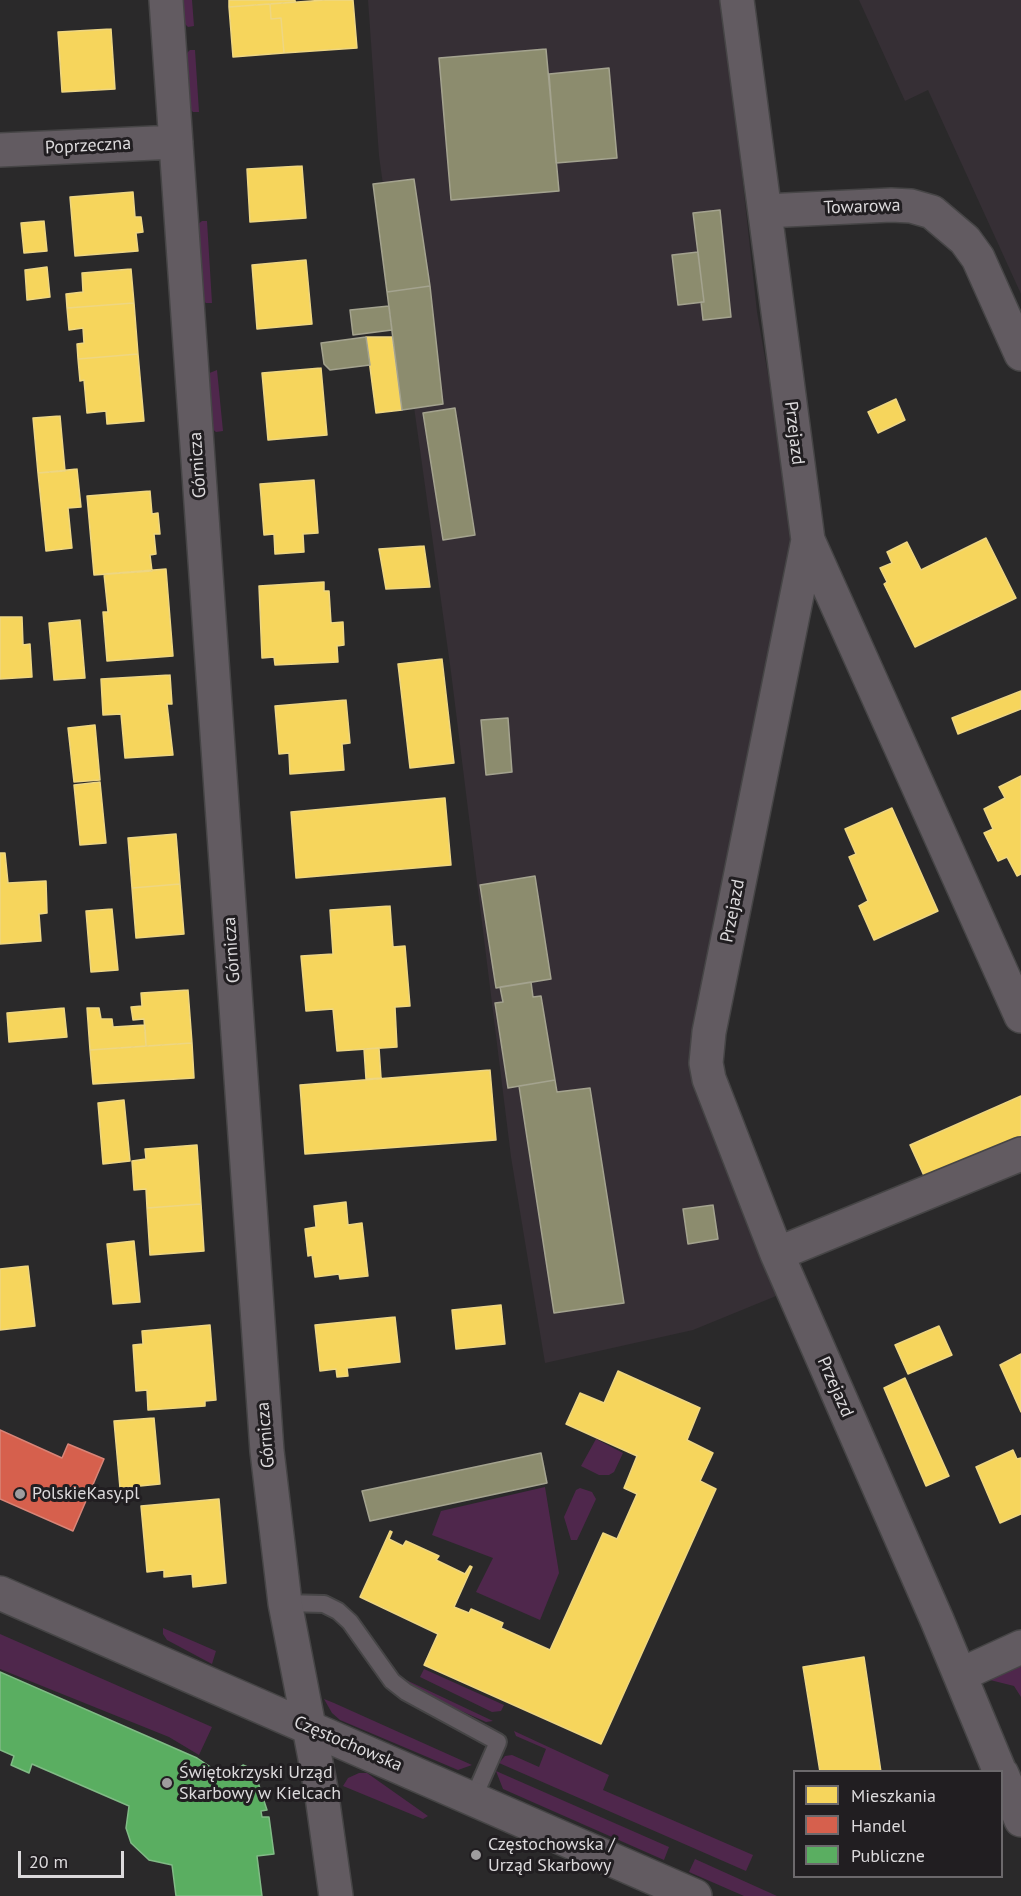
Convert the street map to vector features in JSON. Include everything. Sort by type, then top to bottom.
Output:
[{"type":"street","name":"Górnicza","points":[[166,0],[267,1451],[285,1603],[310,1728],[336,1896]]},
{"type":"street","name":"Przejazd","points":[[737,0],[808,540],[706,1047],[710,1079],[777,1254],[1000,1770]]},
{"type":"street","name":"Poprzeczna","points":[[0,150],[176,142]]},
{"type":"street","name":"Towarowa","points":[[765,211],[891,205],[910,206],[932,212],[957,231],[978,258],[1021,354]]},
{"type":"street","points":[[808,540],[1021,1016]]},
{"type":"street","points":[[777,1254],[1021,1154]]},
{"type":"street","name":"Częstochowska","points":[[0,1593],[695,1896]]},
{"type":"street","points":[[960,1675],[1021,1647]]},
{"type":"street","name":"Przejazd","points":[[1003,1778],[1021,1820]]},
{"type":"lane","points":[[285,1603],[324,1604],[338,1611],[350,1622],[392,1681],[406,1692],[498,1742],[473,1798]]},
{"type":"shaded area","points":[[182,0],[192,0],[194,26],[188,27],[184,23]]},
{"type":"shaded area","points":[[368,0],[723,0],[757,312],[796,534],[698,1032],[781,1294],[693,1330],[545,1363],[511,1157],[451,672],[379,156]]},
{"type":"shaded area","points":[[859,0],[1021,0],[1021,294],[928,90],[905,101]]},
{"type":"shaded area","points":[[190,50],[195,50],[199,112],[193,112],[189,108],[186,54]]},
{"type":"shaded area","points":[[202,221],[207,221],[212,303],[202,300],[197,225]]},
{"type":"shaded area","points":[[217,370],[223,431],[216,432],[211,428],[207,374]]},
{"type":"shaded area","points":[[596,1439],[623,1453],[614,1472],[609,1475],[599,1475],[581,1466]]},
{"type":"shaded area","points":[[545,1487],[559,1573],[540,1620],[476,1592],[493,1558],[432,1535],[441,1511]]},
{"type":"shaded area","points":[[580,1488],[592,1492],[596,1499],[577,1540],[571,1540],[564,1517],[576,1490]]},
{"type":"shaded area","points":[[163,1628],[216,1651],[212,1664],[167,1640],[163,1634]]},
{"type":"shaded area","points":[[0,1634],[212,1727],[199,1755],[169,1737],[0,1669]]},
{"type":"shaded area","points":[[1021,1656],[1021,1697],[1014,1686],[990,1680],[988,1677]]},
{"type":"shaded area","points":[[424,1669],[504,1705],[501,1711],[492,1712],[420,1677]]},
{"type":"shaded area","points":[[404,1679],[493,1721],[486,1722],[448,1705],[407,1684]]},
{"type":"shaded area","points":[[324,1699],[472,1765],[458,1770],[340,1720],[332,1713]]},
{"type":"shaded area","points":[[514,1731],[609,1775],[603,1790],[753,1855],[746,1871],[499,1763],[505,1756],[512,1755],[539,1767],[546,1749],[516,1736]]},
{"type":"shaded area","points":[[496,1771],[669,1847],[664,1860],[503,1789]]},
{"type":"shaded area","points":[[359,1773],[367,1773],[428,1816],[423,1819],[343,1786],[348,1778]]},
{"type":"shaded area","points":[[695,1859],[777,1896],[744,1896],[689,1872]]},
{"type":"building: Mieszkania","points":[[229,0],[295,0],[295,2],[229,7]]},
{"type":"building: Mieszkania","points":[[353,0],[357,48],[284,53],[281,18],[271,19],[270,4]]},
{"type":"building: Mieszkania","points":[[270,4],[271,19],[281,18],[284,53],[233,57],[229,7]]},
{"type":"building: Mieszkania","points":[[111,29],[115,89],[62,92],[58,32]]},
{"type":"building: Mieszkania","points":[[302,166],[306,218],[250,222],[247,169]]},
{"type":"building: Mieszkania","points":[[133,192],[135,217],[141,217],[143,232],[136,233],[138,251],[75,256],[70,197]]},
{"type":"building: Mieszkania","points":[[44,221],[47,251],[24,253],[21,223]]},
{"type":"building: Mieszkania","points":[[306,260],[312,324],[257,329],[252,265]]},
{"type":"building: Mieszkania","points":[[47,267],[50,297],[27,300],[25,270]]},
{"type":"building: Mieszkania","points":[[131,269],[134,303],[67,308],[66,294],[83,292],[82,273]]},
{"type":"building: Mieszkania","points":[[134,303],[138,354],[78,359],[77,344],[84,343],[83,328],[69,330],[67,308]]},
{"type":"building: Mieszkania","points":[[366,337],[392,337],[402,410],[376,413]]},
{"type":"building: Mieszkania","points":[[138,354],[144,421],[107,424],[106,411],[87,413],[84,380],[80,381],[78,359]]},
{"type":"building: Mieszkania","points":[[321,368],[327,435],[268,440],[262,373]]},
{"type":"building: Mieszkania","points":[[896,399],[905,420],[878,433],[868,412]]},
{"type":"building: Mieszkania","points":[[60,416],[65,471],[38,473],[33,418]]},
{"type":"building: Mieszkania","points":[[77,469],[81,507],[68,508],[72,548],[46,551],[38,473]]},
{"type":"building: Mieszkania","points":[[314,480],[318,533],[303,534],[304,552],[275,554],[274,534],[264,535],[260,484]]},
{"type":"building: Mieszkania","points":[[150,491],[152,514],[158,513],[160,534],[154,534],[156,554],[150,555],[152,571],[94,575],[87,496]]},
{"type":"building: Mieszkania","points":[[986,538],[1016,598],[915,647],[884,584],[887,582],[880,568],[892,563],[887,552],[907,542],[921,570]]},
{"type":"building: Mieszkania","points":[[424,546],[430,587],[386,589],[379,549]]},
{"type":"building: Mieszkania","points":[[166,569],[173,656],[107,661],[103,612],[108,612],[104,574]]},
{"type":"building: Mieszkania","points":[[324,582],[324,591],[329,591],[331,623],[343,622],[344,645],[337,646],[338,662],[275,665],[274,657],[262,658],[259,586]]},
{"type":"building: Mieszkania","points":[[0,617],[22,617],[23,645],[30,644],[32,677],[0,679]]},
{"type":"building: Mieszkania","points":[[80,620],[85,678],[54,680],[49,623]]},
{"type":"building: Mieszkania","points":[[442,659],[454,763],[410,768],[398,664]]},
{"type":"building: Mieszkania","points":[[170,675],[172,704],[167,704],[173,755],[125,758],[121,714],[103,715],[101,679]]},
{"type":"building: Mieszkania","points":[[1021,691],[1021,709],[958,734],[952,718]]},
{"type":"building: Mieszkania","points":[[346,700],[350,743],[342,744],[344,770],[290,774],[289,753],[279,754],[275,706]]},
{"type":"building: Mieszkania","points":[[95,725],[100,780],[74,782],[68,728]]},
{"type":"building: Mieszkania","points":[[1021,776],[1021,874],[1017,876],[1007,857],[998,861],[984,833],[993,829],[984,809],[1005,798],[999,787]]},
{"type":"building: Mieszkania","points":[[100,782],[106,843],[80,845],[74,785]]},
{"type":"building: Mieszkania","points":[[445,798],[451,865],[296,878],[291,812]]},
{"type":"building: Mieszkania","points":[[892,808],[938,911],[874,940],[859,906],[868,901],[849,857],[856,854],[845,829]]},
{"type":"building: Mieszkania","points":[[176,834],[180,884],[132,888],[128,838]]},
{"type":"building: Mieszkania","points":[[0,853],[5,853],[8,883],[46,881],[47,913],[39,914],[41,941],[0,944]]},
{"type":"building: Mieszkania","points":[[180,884],[184,934],[136,938],[132,888]]},
{"type":"building: Mieszkania","points":[[390,906],[393,947],[405,946],[410,1006],[395,1007],[397,1047],[337,1051],[333,1009],[306,1011],[301,956],[333,954],[330,910]]},
{"type":"building: Mieszkania","points":[[112,909],[118,970],[91,972],[86,911]]},
{"type":"building: Mieszkania","points":[[188,990],[192,1043],[146,1046],[144,1019],[133,1020],[131,1007],[142,1006],[141,993]]},
{"type":"building: Mieszkania","points":[[64,1008],[67,1037],[9,1042],[7,1013]]},
{"type":"building: Mieszkania","points":[[87,1008],[99,1008],[101,1019],[112,1019],[113,1027],[145,1025],[146,1046],[90,1050]]},
{"type":"building: Mieszkania","points":[[192,1043],[194,1078],[93,1084],[90,1050]]},
{"type":"building: Mieszkania","points":[[379,1048],[381,1078],[366,1079],[364,1049]]},
{"type":"building: Mieszkania","points":[[490,1070],[496,1140],[305,1154],[300,1085]]},
{"type":"building: Mieszkania","points":[[1021,1096],[1021,1136],[925,1178],[910,1145]]},
{"type":"building: Mieszkania","points":[[124,1100],[130,1161],[103,1164],[98,1103]]},
{"type":"building: Mieszkania","points":[[197,1145],[201,1204],[147,1208],[146,1189],[134,1190],[132,1161],[146,1159],[145,1149]]},
{"type":"building: Mieszkania","points":[[346,1202],[348,1225],[362,1223],[368,1276],[340,1279],[339,1274],[315,1277],[312,1255],[308,1256],[305,1229],[316,1227],[314,1206]]},
{"type":"building: Mieszkania","points":[[201,1204],[204,1251],[150,1255],[147,1208]]},
{"type":"building: Mieszkania","points":[[134,1241],[140,1302],[113,1304],[107,1244]]},
{"type":"building: Mieszkania","points":[[28,1266],[35,1326],[0,1330],[0,1269]]},
{"type":"building: Mieszkania","points":[[501,1305],[505,1344],[456,1349],[452,1310]]},
{"type":"building: Mieszkania","points":[[395,1317],[400,1362],[347,1368],[348,1376],[337,1377],[336,1369],[320,1371],[315,1325]]},
{"type":"building: Mieszkania","points":[[210,1325],[216,1400],[205,1401],[205,1406],[148,1410],[147,1390],[136,1391],[133,1345],[143,1344],[142,1331]]},
{"type":"building: Mieszkania","points":[[939,1326],[952,1355],[908,1374],[895,1345]]},
{"type":"building: Mieszkania","points":[[1021,1354],[1021,1412],[1000,1365]]},
{"type":"building: Mieszkania","points":[[618,1371],[700,1408],[687,1440],[713,1453],[700,1481],[716,1489],[601,1744],[424,1665],[438,1634],[360,1597],[390,1531],[392,1532],[389,1539],[403,1546],[406,1541],[439,1556],[436,1560],[465,1574],[470,1566],[472,1567],[454,1607],[469,1613],[471,1609],[503,1623],[501,1628],[550,1650],[603,1533],[617,1539],[637,1494],[624,1488],[637,1456],[566,1424],[580,1393],[604,1403]]},
{"type":"building: Mieszkania","points":[[905,1378],[949,1476],[926,1486],[884,1388]]},
{"type":"building: Mieszkania","points":[[154,1418],[160,1484],[120,1488],[114,1421]]},
{"type":"building: Mieszkania","points":[[1013,1450],[1017,1459],[1021,1458],[1021,1514],[1000,1523],[976,1467]]},
{"type":"building: Mieszkania","points":[[219,1499],[226,1583],[193,1587],[192,1574],[164,1577],[164,1570],[147,1572],[141,1506]]},
{"type":"building: Mieszkania","points":[[864,1657],[881,1770],[820,1770],[803,1667]]},
{"type":"building: Handel","points":[[0,1430],[62,1458],[68,1444],[104,1459],[73,1531],[0,1499]]},
{"type":"building: Publiczne","name":"Świętokrzyski Urząd Skarbowy w Kielcach","points":[[0,1672],[197,1758],[224,1779],[243,1765],[254,1770],[267,1810],[261,1811],[262,1817],[269,1817],[274,1854],[257,1856],[262,1896],[176,1896],[172,1865],[149,1860],[131,1843],[126,1828],[129,1806],[32,1764],[29,1773],[11,1765],[14,1756],[0,1750]]},
{"type":"building: Przemysł","points":[[546,49],[559,191],[451,200],[439,58]]},
{"type":"building: Przemysł","points":[[609,68],[617,158],[556,163],[549,74]]},
{"type":"building: Przemysł","points":[[414,179],[430,286],[387,292],[373,184]]},
{"type":"building: Przemysł","points":[[720,210],[731,317],[703,320],[701,302],[704,302],[693,213]]},
{"type":"building: Przemysł","points":[[698,252],[704,302],[678,305],[672,255]]},
{"type":"building: Przemysł","points":[[430,286],[443,404],[402,410],[387,292]]},
{"type":"building: Przemysł","points":[[389,306],[392,330],[353,335],[350,310]]},
{"type":"building: Przemysł","points":[[366,337],[370,365],[330,370],[324,364],[321,343]]},
{"type":"building: Przemysł","points":[[455,408],[475,535],[443,540],[423,413]]},
{"type":"building: Przemysł","points":[[508,718],[512,772],[486,775],[481,720]]},
{"type":"building: Przemysł","points":[[535,876],[551,979],[496,988],[480,885]]},
{"type":"building: Przemysł","points":[[531,982],[533,997],[541,996],[555,1080],[508,1088],[495,1003],[503,1002],[500,987]]},
{"type":"building: Przemysł","points":[[555,1080],[557,1092],[590,1088],[624,1303],[554,1313],[519,1086]]},
{"type":"building: Przemysł","points":[[713,1205],[718,1239],[688,1244],[683,1209]]},
{"type":"building: Przemysł","points":[[541,1453],[547,1483],[370,1521],[362,1491]]},
{"type":"place","name":"PolskieKasy.pl","points":[[20,1494]]},
{"type":"place","name":"Świętokrzyski Urząd Skarbowy w Kielcach","points":[[167,1783]]},
{"type":"place","name":"Częstochowska / Urząd Skarbowy","points":[[476,1855]]}]
